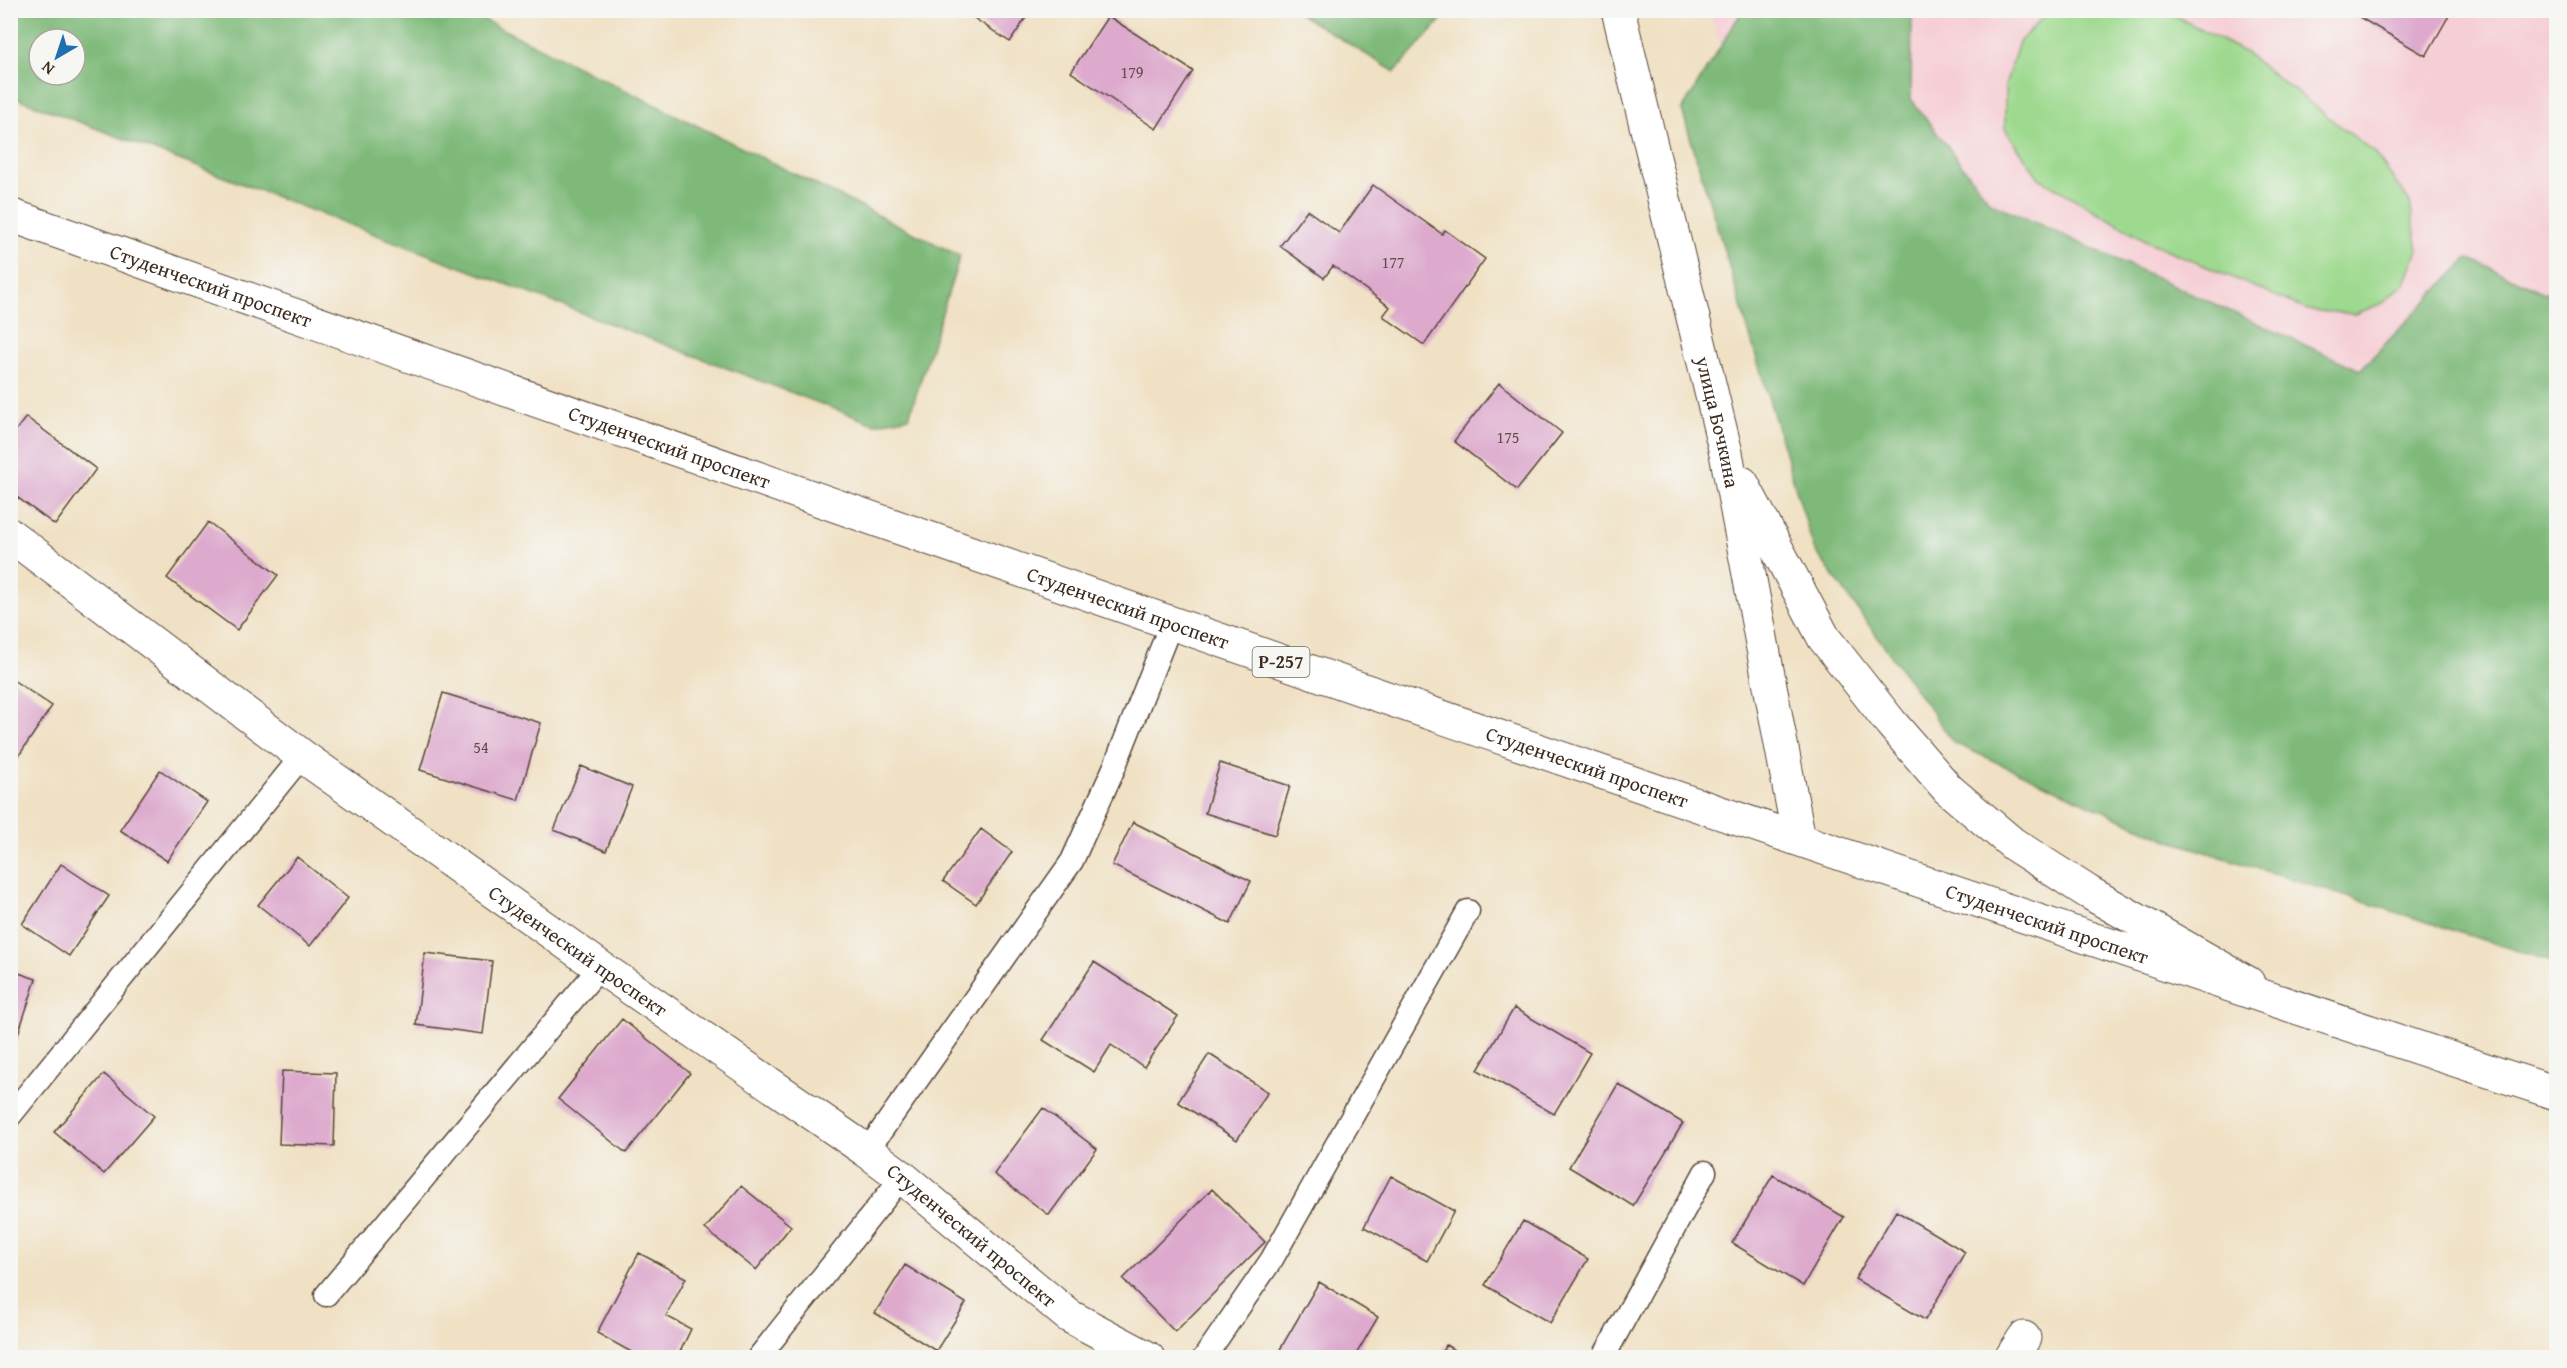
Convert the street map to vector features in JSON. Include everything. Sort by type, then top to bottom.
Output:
[{"type":"main road","name":"улица Бочкина","points":[[1618,10],[1726,453],[1798,839]]},
{"type":"main road","name":"Студенческий проспект","points":[[10,215],[1171,624],[2288,1006],[2556,1093]]},
{"type":"main road","points":[[1726,453],[1824,638],[1891,723],[1948,789],[2013,844],[2088,892],[2288,1006]]},
{"type":"main road","name":"Студенческий проспект","points":[[10,535],[302,756],[600,967],[903,1177],[1069,1316],[1148,1358]]},
{"type":"lane","points":[[867,1151],[1072,861],[1114,768],[1171,624]]},
{"type":"lane","points":[[10,1116],[302,756]]},
{"type":"lane","points":[[1204,1358],[1272,1259],[1468,911]]},
{"type":"lane","points":[[326,1295],[600,967]]},
{"type":"lane","points":[[1603,1358],[1705,1172]]},
{"type":"lane","points":[[758,1358],[903,1177]]},
{"type":"shaded area","points":[[1709,11],[2556,11],[2556,459],[2541,485],[1730,75]]},
{"type":"green space","points":[[10,11],[466,11],[960,256],[909,417],[874,424],[11,96]]},
{"type":"green space","points":[[1295,11],[1449,11],[1395,72]]},
{"type":"green space","points":[[1742,11],[1912,11],[1911,99],[1990,202],[2360,370],[2468,258],[2556,298],[2556,963],[2168,840],[1954,743],[1814,549],[1682,110]]},
{"type":"green space","points":[[2049,11],[2166,11],[2244,52],[2375,153],[2410,203],[2418,250],[2405,283],[2383,303],[2355,314],[2308,310],[2149,242],[2039,178],[2005,129],[2005,85],[2019,42]]},
{"type":"building","points":[[962,10],[1031,10],[1010,42]]},
{"type":"building","points":[[2347,10],[2452,10],[2426,56]]},
{"type":"building","points":[[1108,16],[1193,71],[1156,129],[1071,72]]},
{"type":"building","points":[[1373,185],[1442,234],[1445,230],[1485,259],[1424,345],[1383,316],[1390,307],[1333,266],[1324,278],[1280,246],[1307,210],[1339,233]]},
{"type":"building","points":[[1499,383],[1562,433],[1517,490],[1454,441]]},
{"type":"building","points":[[26,417],[96,469],[55,525],[10,492],[10,438]]},
{"type":"building","points":[[208,522],[278,575],[237,630],[167,578]]},
{"type":"building","points":[[10,678],[52,706],[10,769]]},
{"type":"building","points":[[443,693],[541,723],[518,800],[420,770]]},
{"type":"building","points":[[1220,763],[1290,786],[1275,835],[1205,813]]},
{"type":"building","points":[[581,766],[632,787],[606,851],[554,830]]},
{"type":"building","points":[[160,770],[207,802],[167,861],[120,830]]},
{"type":"building","points":[[1133,822],[1251,881],[1230,924],[1112,865]]},
{"type":"building","points":[[981,829],[1012,852],[976,904],[943,881]]},
{"type":"building","points":[[297,857],[348,898],[310,946],[258,905]]},
{"type":"building","points":[[61,864],[109,896],[69,956],[22,924]]},
{"type":"building","points":[[425,953],[492,961],[483,1034],[416,1025]]},
{"type":"building","points":[[1094,962],[1178,1016],[1144,1067],[1111,1045],[1094,1072],[1043,1040]]},
{"type":"building","points":[[10,970],[36,979],[11,1056],[10,1056]]},
{"type":"building","points":[[1514,1008],[1590,1053],[1554,1114],[1478,1070]]},
{"type":"building","points":[[622,1019],[690,1073],[626,1153],[558,1099]]},
{"type":"building","points":[[1209,1054],[1268,1092],[1237,1140],[1178,1102]]},
{"type":"building","points":[[282,1071],[336,1073],[334,1146],[279,1144]]},
{"type":"building","points":[[104,1074],[154,1116],[104,1174],[54,1132]]},
{"type":"building","points":[[1618,1084],[1683,1123],[1633,1206],[1569,1167]]},
{"type":"building","points":[[1043,1108],[1097,1149],[1049,1215],[994,1174]]},
{"type":"building","points":[[1773,1175],[1844,1217],[1803,1286],[1732,1243]]},
{"type":"building","points":[[1391,1176],[1454,1211],[1427,1261],[1364,1227]]},
{"type":"building","points":[[741,1186],[791,1226],[756,1270],[705,1229]]},
{"type":"building","points":[[1212,1189],[1265,1242],[1175,1332],[1123,1279]]},
{"type":"building","points":[[1896,1211],[1965,1252],[1925,1320],[1855,1279]]},
{"type":"building","points":[[1523,1221],[1588,1259],[1550,1323],[1485,1285]]},
{"type":"building","points":[[639,1253],[686,1278],[666,1316],[691,1329],[677,1358],[642,1358],[597,1333]]},
{"type":"building","points":[[905,1265],[966,1303],[936,1351],[875,1313]]},
{"type":"building","points":[[1319,1282],[1378,1317],[1354,1358],[1275,1358]]},
{"type":"building","points":[[1446,1345],[1467,1358],[1438,1358]]}]
